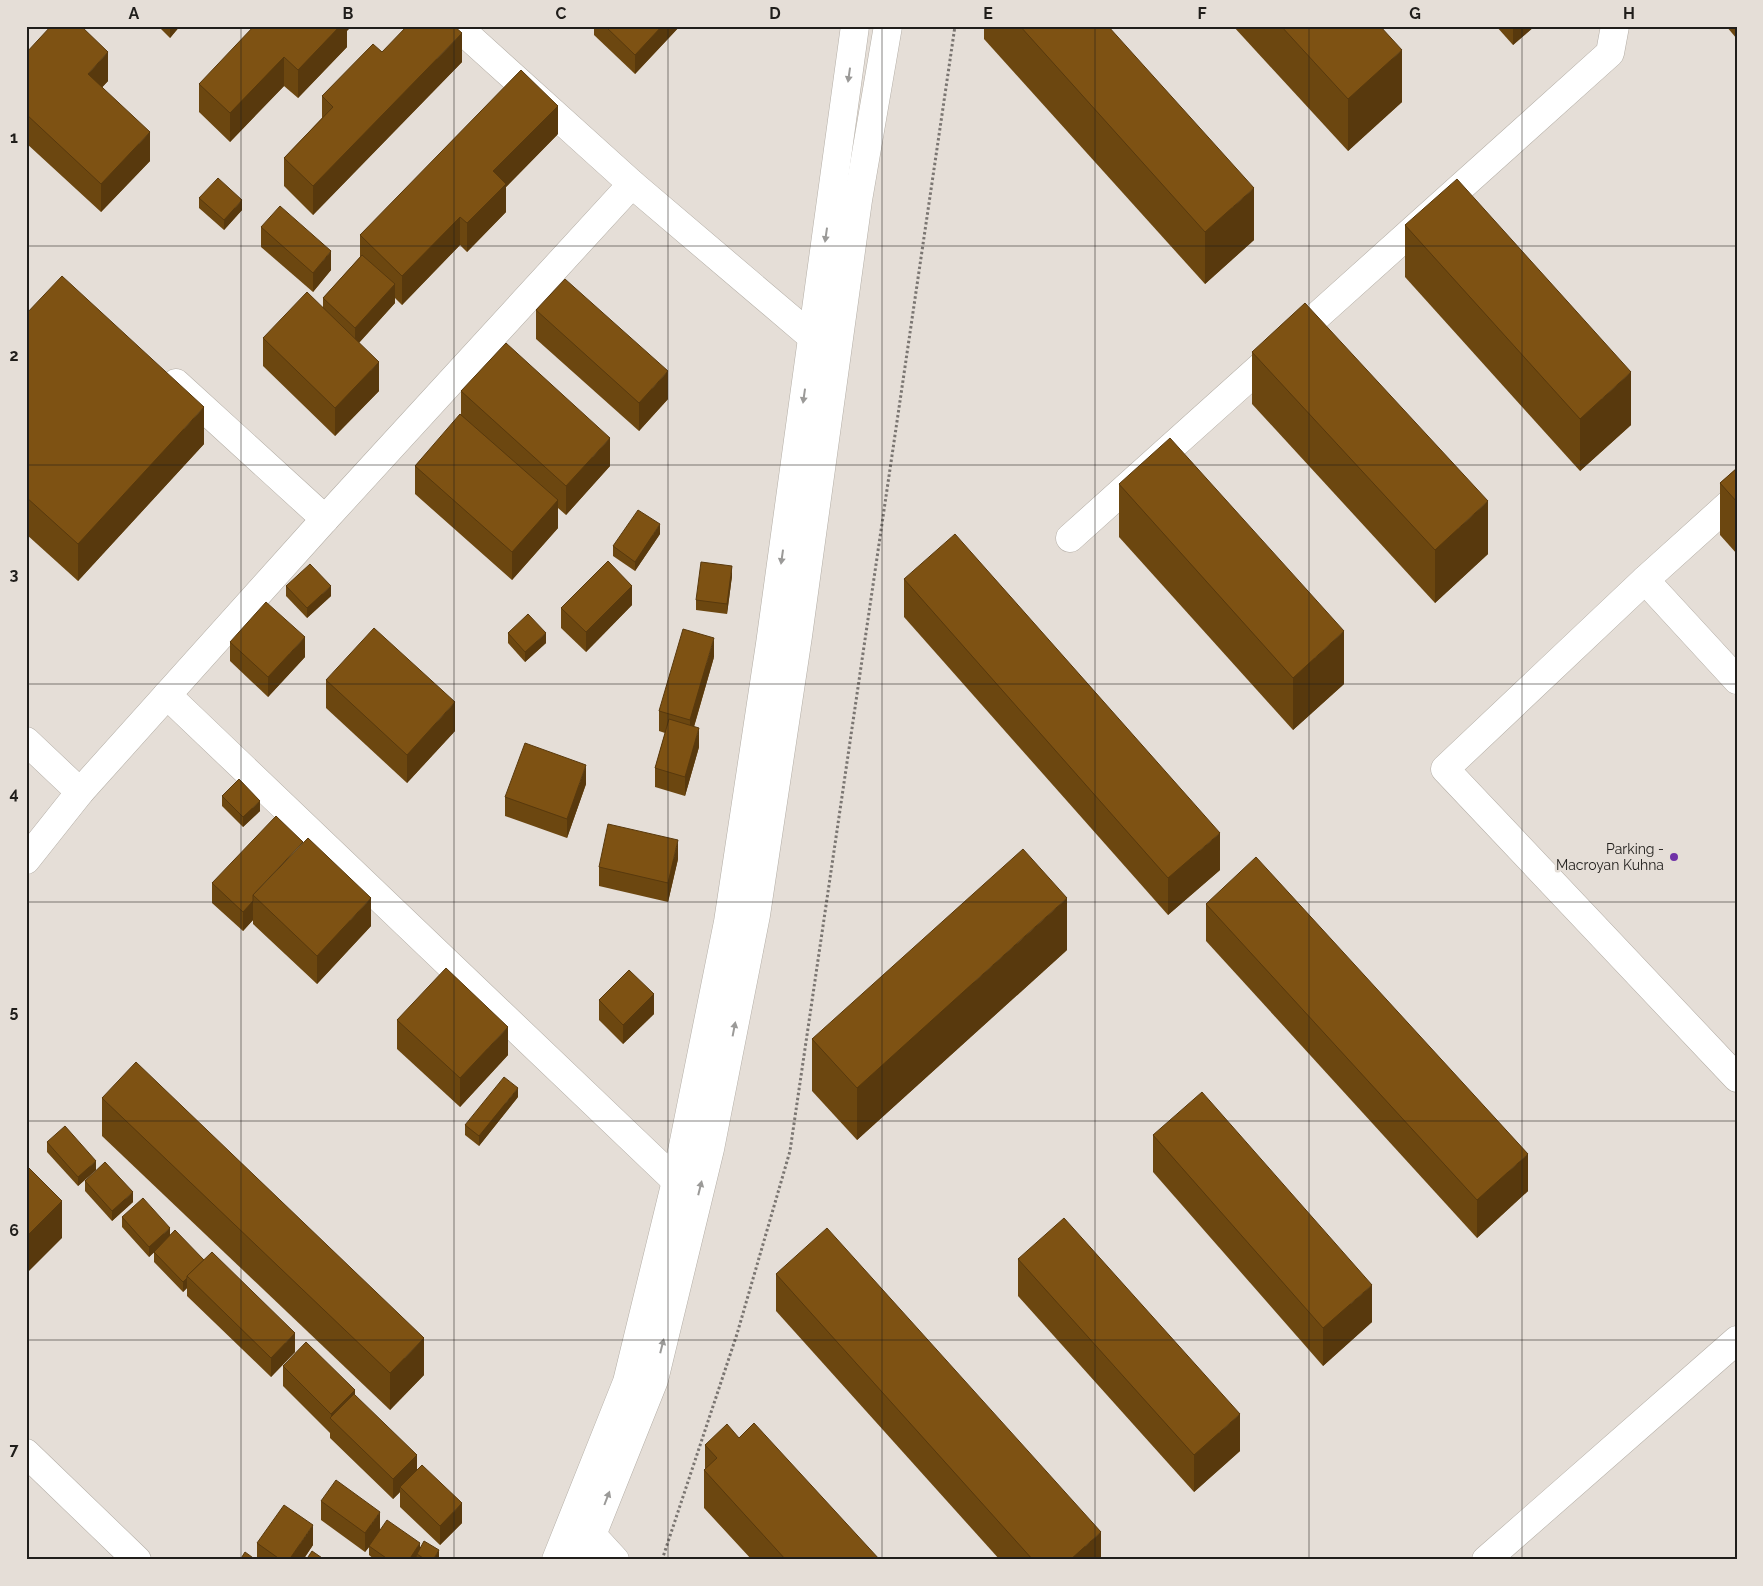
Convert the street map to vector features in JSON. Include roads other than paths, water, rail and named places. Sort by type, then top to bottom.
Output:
[{"type":"main road","points":[[457,26],[632,184],[812,337]]},
{"type":"main road","points":[[556,1560],[627,1382],[676,1181],[728,922],[770,644],[855,26]]},
{"type":"main road","points":[[614,1560],[587,1548],[654,1380],[710,1149],[756,915],[798,636],[858,200],[888,26]]},
{"type":"main road","points":[[1070,538],[1610,53],[1615,26]]},
{"type":"main road","points":[[26,860],[80,792],[324,518],[632,184]]},
{"type":"main road","points":[[154,364],[324,518]]},
{"type":"main road","points":[[1737,497],[1645,580],[1445,769],[1737,1078]]},
{"type":"main road","points":[[1645,580],[1737,680]]},
{"type":"main road","points":[[167,695],[676,1181]]},
{"type":"main road","points":[[26,741],[80,792]]},
{"type":"main road","points":[[1486,1560],[1737,1340]]},
{"type":"main road","points":[[26,1453],[137,1560]]},
{"type":"place","name":"Parking - Macroyan Kuhna","points":[[1674,857]]}]
